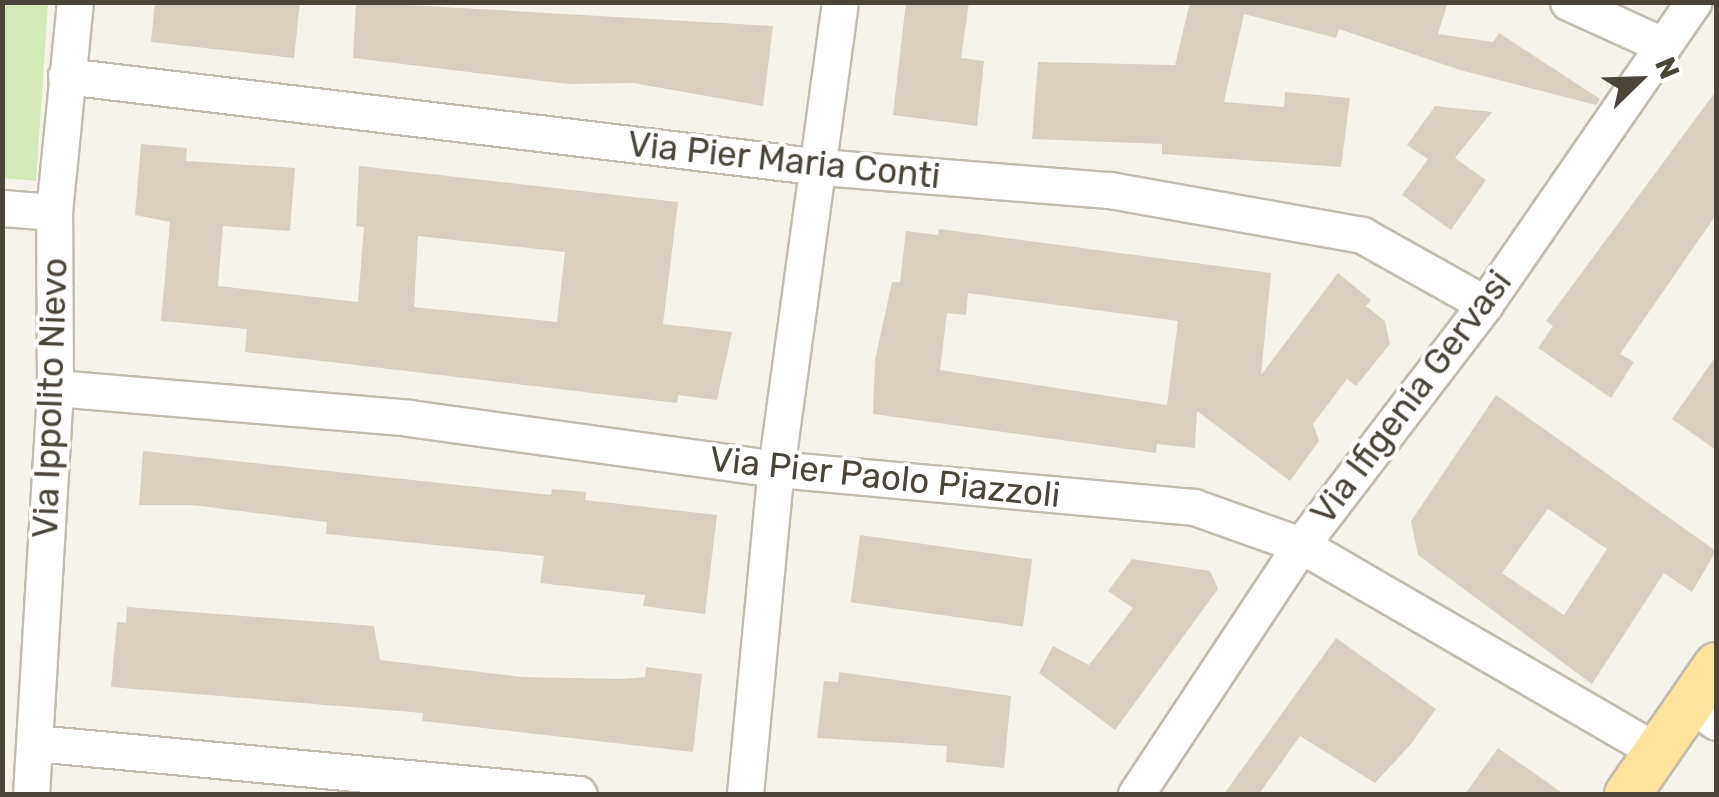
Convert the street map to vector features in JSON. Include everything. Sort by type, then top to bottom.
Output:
[{"type":"main road","points":[[1628,794],[1657,750],[1703,713],[1716,666]]},
{"type":"street","name":"Via Ippolito Nievo","points":[[32,794],[55,388],[54,212],[76,2]]},
{"type":"street","points":[[745,794],[776,468],[840,2]]},
{"type":"street","points":[[1568,2],[1660,44]]},
{"type":"street","name":"Via Ifigenia Gervasi","points":[[1136,794],[1301,545],[1485,304],[1692,2]]},
{"type":"street","name":"Via Pier Maria Conti","points":[[66,76],[820,167],[1110,190],[1362,235],[1485,304]]},
{"type":"street","points":[[2,208],[54,212]]},
{"type":"street","name":"Via Pier Paolo Piazzoli","points":[[55,388],[409,418],[776,468],[1194,506],[1301,545],[1657,750]]},
{"type":"street","points":[[35,743],[579,794]]},
{"type":"green space","points":[[3,2],[48,3],[36,181],[3,178]]},
{"type":"building","points":[[155,2],[300,2],[294,58],[151,42]]},
{"type":"building","points":[[356,2],[773,26],[763,106],[633,83],[568,84],[353,58]]},
{"type":"building","points":[[906,2],[969,2],[961,58],[984,61],[977,126],[893,115]]},
{"type":"building","points":[[1190,2],[1448,2],[1438,34],[1493,42],[1499,33],[1600,99],[1596,105],[1460,70],[1339,29],[1336,38],[1244,14],[1224,102],[1284,107],[1285,92],[1350,98],[1341,167],[1162,154],[1162,144],[1032,139],[1038,62],[1175,65]]},
{"type":"building","points":[[1716,91],[1716,215],[1620,354],[1634,362],[1611,398],[1538,348],[1553,326],[1546,321]]},
{"type":"building","points":[[1435,106],[1492,112],[1455,158],[1486,180],[1451,230],[1402,195],[1428,159],[1407,145]]},
{"type":"building","points":[[141,144],[187,148],[186,161],[295,168],[290,231],[223,226],[218,286],[358,302],[364,227],[356,226],[359,166],[678,202],[663,324],[732,332],[717,400],[678,395],[677,403],[245,352],[247,329],[161,321],[170,222],[135,215]],"holes":[[[418,236],[565,252],[557,322],[414,307]]]},
{"type":"building","points":[[939,229],[1271,273],[1261,375],[1338,273],[1371,300],[1366,306],[1385,321],[1390,344],[1356,386],[1347,379],[1313,424],[1319,441],[1290,481],[1197,411],[1195,448],[1157,444],[1156,453],[873,414],[875,360],[892,282],[900,282],[906,231],[938,235]],"holes":[[[968,293],[1178,321],[1167,405],[940,370],[947,313],[966,315]]]},
{"type":"building","points":[[1716,356],[1716,450],[1672,419]]},
{"type":"building","points":[[1496,395],[1716,551],[1692,592],[1664,573],[1592,684],[1418,555],[1411,521]],"holes":[[[1548,509],[1607,549],[1564,615],[1502,573]]]},
{"type":"building","points":[[143,451],[551,495],[552,489],[586,492],[585,500],[717,515],[705,614],[643,606],[645,595],[540,583],[544,556],[326,534],[327,522],[192,505],[139,505]]},
{"type":"building","points":[[860,535],[1032,559],[1023,627],[851,602]]},
{"type":"building","points":[[1132,559],[1210,571],[1218,589],[1115,730],[1039,673],[1053,646],[1089,665],[1133,608],[1108,591]]},
{"type":"building","points":[[127,607],[374,626],[380,660],[522,677],[622,679],[645,677],[646,667],[702,674],[693,752],[422,721],[423,713],[111,687],[117,622],[126,623]]},
{"type":"building","points":[[1336,638],[1436,709],[1411,744],[1375,783],[1300,736],[1259,794],[1224,794]]},
{"type":"building","points":[[839,672],[1011,696],[1004,768],[946,762],[947,746],[817,738],[824,681],[838,682]]},
{"type":"building","points":[[1498,748],[1564,794],[1465,794]]}]
